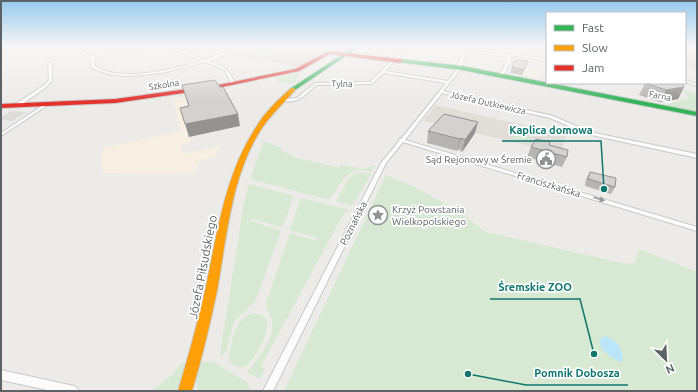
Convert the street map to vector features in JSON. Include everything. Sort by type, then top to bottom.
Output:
[{"type":"street","points":[[19,104],[50,82],[52,78],[50,65]]},
{"type":"street","points":[[93,65],[96,69],[106,73],[124,75],[164,72],[188,65]]},
{"type":"street","points":[[215,65],[225,69],[233,83]]},
{"type":"street","name":"Szkolna","points":[[1,106],[128,100],[233,83],[301,69],[306,65]]},
{"type":"street","name":"Józefa Piłsudskiego","points":[[186,391],[203,326],[230,197],[247,150],[259,124],[286,94],[327,65]]},
{"type":"street","name":"Tylna","points":[[285,100],[298,99],[315,84],[369,84],[389,65]]},
{"type":"street","name":"Szkolna","points":[[437,65],[458,68]]},
{"type":"street","points":[[501,76],[507,65]]},
{"type":"street","name":"Farna","points":[[458,68],[546,84]]},
{"type":"street","name":"Poznańska","points":[[268,391],[384,163],[401,140],[450,82],[458,68]]},
{"type":"street","points":[[382,72],[450,82]]},
{"type":"street","points":[[686,80],[697,84]]},
{"type":"street","name":"Józefa Piłsudskiego","points":[[247,150],[285,100],[301,84]]},
{"type":"street","name":"Farna","points":[[554,85],[697,114]]},
{"type":"street","name":"Józefa Dutkiewicza","points":[[442,92],[551,117],[589,133],[697,156]]},
{"type":"street","points":[[1,134],[49,103]]},
{"type":"street","name":"Franciszkańska","points":[[401,140],[697,229]]},
{"type":"street","points":[[1,375],[74,391]]},
{"type":"shaded area","points":[[291,65],[303,65],[300,67]]},
{"type":"shaded area","points":[[511,65],[542,69],[539,78],[508,72]]},
{"type":"shaded area","points":[[686,65],[697,65],[697,71],[686,67]]},
{"type":"shaded area","points":[[185,97],[191,114],[189,137],[241,126],[190,137],[191,142],[181,144],[183,154],[221,146],[215,156],[200,161],[195,174],[102,173],[102,148],[181,131],[173,99]]},
{"type":"shaded area","points":[[436,105],[566,135],[561,153],[423,121]]},
{"type":"shaded area","points":[[11,111],[27,112],[12,121],[1,120],[1,117]]},
{"type":"green space","points":[[298,72],[296,83],[292,84],[276,81],[279,77]]},
{"type":"green space","points":[[671,87],[697,93],[697,113],[661,106],[689,98],[684,91]]},
{"type":"green space","points":[[519,126],[534,129],[529,142],[513,139]]},
{"type":"green space","points":[[264,141],[281,148],[283,152],[293,155],[293,157],[340,168],[340,165],[362,169],[375,165],[371,172],[356,171],[346,176],[331,198],[326,199],[250,179]]},
{"type":"green space","points":[[359,172],[371,174],[352,206],[336,201],[350,177]]},
{"type":"green space","points":[[386,175],[417,188],[454,209],[486,232],[626,264],[635,263],[639,249],[697,272],[697,391],[284,391]]},
{"type":"green space","points":[[249,184],[294,196],[282,227],[252,219],[251,221],[281,231],[255,302],[234,321],[226,352],[221,357],[220,353],[244,203]]},
{"type":"green space","points":[[301,198],[350,210],[344,213],[261,366],[265,368],[260,379],[247,372],[268,343],[272,330],[272,320],[266,303],[290,233],[316,241],[318,238],[290,230]]},
{"type":"green space","points":[[255,313],[263,316],[267,320],[264,340],[251,361],[241,368],[228,360],[233,338],[238,325],[242,320],[248,315]]},
{"type":"green space","points":[[201,362],[214,362],[245,381],[249,385],[250,391],[197,391],[196,378]]},
{"type":"green space","points":[[183,363],[187,363],[181,382],[176,391],[151,391],[172,375]]},
{"type":"water","points":[[606,336],[613,340],[620,348],[623,360],[621,362],[604,350],[599,343],[599,340]]},
{"type":"building","points":[[513,65],[526,65],[524,70],[512,67]]},
{"type":"building","points":[[215,80],[220,87],[223,87],[238,114],[185,124],[180,108],[189,106],[182,85]]},
{"type":"building","points":[[648,84],[682,84],[684,87],[666,90]]},
{"type":"building","points":[[444,114],[478,122],[465,140],[428,131]]},
{"type":"building","points":[[536,139],[550,142],[549,145],[568,150],[567,157],[531,147]]},
{"type":"building","points":[[590,172],[616,178],[615,187],[588,179]]},
{"type":"traffic: fast","points":[[293,89],[329,65]]},
{"type":"traffic: fast","points":[[438,65],[462,68],[697,114]]},
{"type":"traffic: slow","points":[[185,391],[204,321],[223,227],[236,176],[246,151],[258,129],[274,108],[293,89]]},
{"type":"traffic: jam","points":[[207,88],[297,70],[305,65]]},
{"type":"traffic: jam","points":[[1,106],[115,101],[195,90]]},
{"type":"place","name":"Sąd Rejonowy w Śremie","points":[[546,159]]},
{"type":"place","name":"Kaplica domowa","points":[[604,189]]},
{"type":"place","name":"Krzyż Powstania Wielkopolskiego","points":[[378,215]]},
{"type":"place","name":"Śremskie ZOO","points":[[594,354]]},
{"type":"place","name":"Pomnik Dobosza","points":[[468,374]]}]
